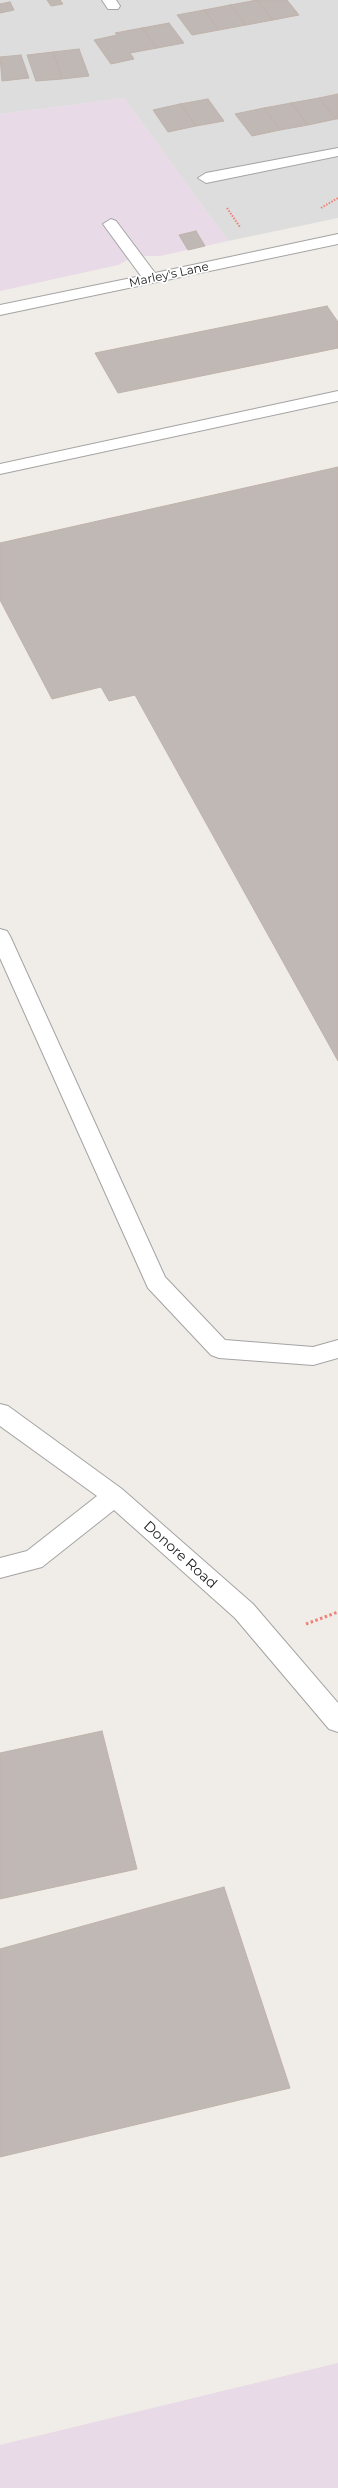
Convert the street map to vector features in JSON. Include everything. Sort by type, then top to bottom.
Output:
[{"type":"street","points":[[206,178],[338,152]]},
{"type":"street","points":[[111,224],[151,279]]},
{"type":"street","name":"Marley's Lane","points":[[0,310],[338,239]]},
{"type":"street","points":[[0,470],[338,396]]},
{"type":"street","points":[[0,936],[156,1282],[219,1349],[313,1356],[338,1349]]},
{"type":"street","name":"Donore Road","points":[[0,1413],[114,1496],[244,1611],[338,1720]]},
{"type":"street","points":[[0,1568],[34,1560],[114,1496]]},
{"type":"path","points":[[206,178],[259,256]]},
{"type":"shaded area","points":[[0,0],[338,0],[338,218],[228,241],[124,98],[0,114]]},
{"type":"shaded area","points":[[124,98],[228,241],[160,256],[135,256],[118,265],[0,291],[0,114]]},
{"type":"shaded area","points":[[338,2363],[338,2488],[0,2488],[0,2445]]},
{"type":"building","points":[[47,0],[60,0],[63,4],[51,6]]},
{"type":"building","points":[[257,0],[273,20],[246,25],[230,5]]},
{"type":"building","points":[[257,0],[287,0],[299,15],[273,20]]},
{"type":"building","points":[[10,2],[14,10],[0,13],[0,4]]},
{"type":"building","points":[[230,5],[246,25],[219,30],[204,10]]},
{"type":"building","points":[[204,10],[219,30],[192,35],[177,15]]},
{"type":"building","points":[[169,23],[184,43],[157,48],[142,28]]},
{"type":"building","points":[[142,28],[157,48],[130,53],[134,59],[111,64],[94,40],[117,35],[115,33]]},
{"type":"building","points":[[79,49],[89,76],[62,79],[53,52]]},
{"type":"building","points":[[53,52],[62,79],[36,81],[27,55]]},
{"type":"building","points":[[21,55],[29,78],[2,81],[0,57]]},
{"type":"building","points":[[338,94],[338,119],[336,119],[319,98]]},
{"type":"building","points":[[319,98],[336,119],[308,125],[291,103]]},
{"type":"building","points":[[208,99],[224,121],[196,126],[180,104]]},
{"type":"building","points":[[291,103],[308,125],[280,130],[264,108]]},
{"type":"building","points":[[180,104],[196,126],[168,132],[153,110]]},
{"type":"building","points":[[264,108],[280,130],[252,136],[235,114]]},
{"type":"building","points":[[196,231],[205,246],[188,250],[179,235]]},
{"type":"building","points":[[327,306],[338,322],[338,348],[118,393],[95,353]]},
{"type":"building","points":[[338,467],[338,1061],[135,695],[109,701],[101,687],[52,699],[0,600],[0,543]]},
{"type":"building","points":[[102,1731],[137,1869],[0,1899],[0,1753]]},
{"type":"building","points":[[224,1887],[290,2088],[0,2157],[0,1949]]}]
